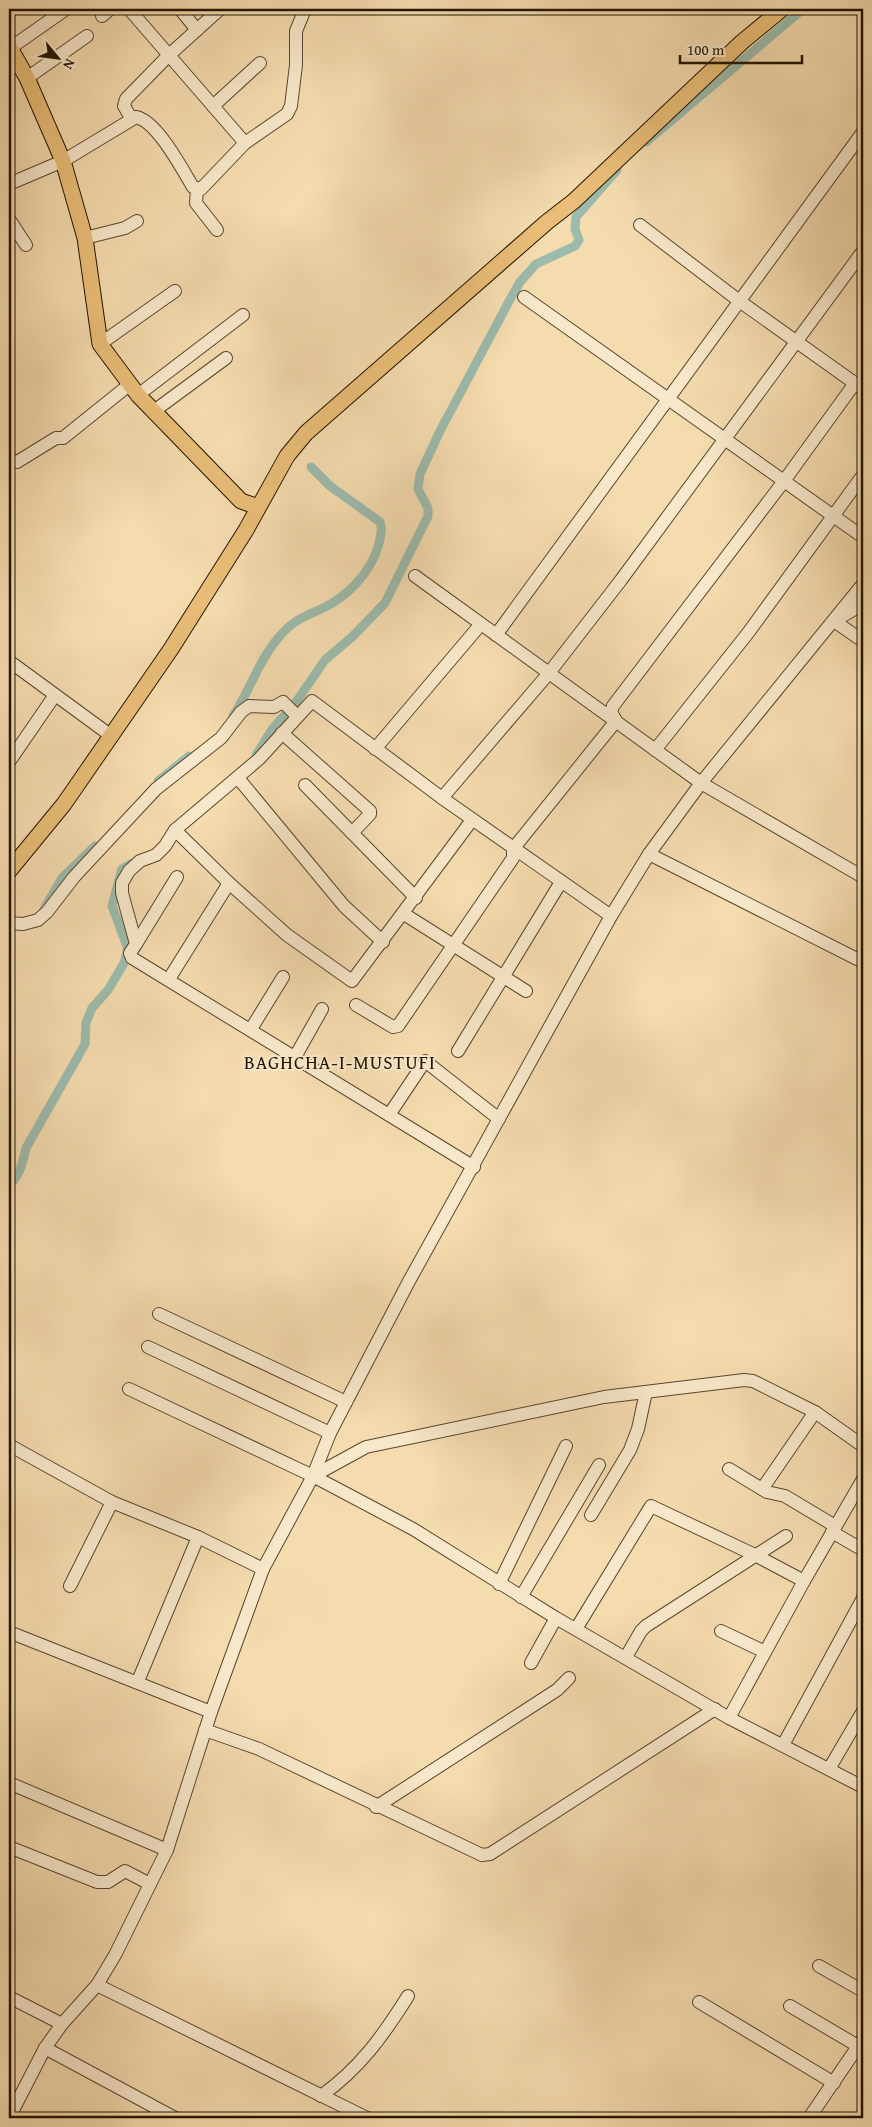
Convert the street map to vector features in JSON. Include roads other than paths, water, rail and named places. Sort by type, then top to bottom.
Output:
[{"type":"main road","points":[[9,871],[64,804],[170,650],[246,530],[286,456],[306,433],[547,222],[574,201],[742,42],[782,9]]},
{"type":"main road","points":[[9,48],[27,78],[63,161],[85,238],[100,344],[134,390],[241,501],[258,507]]},
{"type":"street","points":[[9,48],[66,9]]},
{"type":"street","points":[[129,9],[245,143]]},
{"type":"street","points":[[180,9],[197,30]]},
{"type":"street","points":[[131,118],[124,106],[126,99],[168,56],[220,9]]},
{"type":"street","points":[[197,189],[204,186],[245,143],[283,119],[289,110],[296,65],[296,31],[305,9]]},
{"type":"street","points":[[27,78],[87,36]]},
{"type":"street","points":[[213,106],[260,63]]},
{"type":"street","points":[[9,184],[63,161],[131,118],[142,118],[152,127],[193,187],[197,189]]},
{"type":"street","points":[[496,635],[669,399],[738,300],[863,132]]},
{"type":"street","points":[[197,189],[196,203],[217,230]]},
{"type":"street","points":[[9,219],[26,245]]},
{"type":"street","points":[[85,238],[125,228],[137,221]]},
{"type":"street","points":[[616,722],[611,712],[613,706],[784,481],[859,386],[738,300],[640,225]]},
{"type":"street","points":[[442,798],[549,673],[621,580],[863,251]]},
{"type":"street","points":[[100,344],[175,291]]},
{"type":"street","points":[[524,297],[863,537]]},
{"type":"street","points":[[9,459],[17,462],[56,438],[63,438],[243,314]]},
{"type":"street","points":[[154,411],[226,358]]},
{"type":"street","points":[[655,750],[748,632],[863,475]]},
{"type":"street","points":[[415,576],[701,783],[863,877]]},
{"type":"street","points":[[9,2118],[45,2048],[62,2024],[97,1985],[167,1850],[204,1730],[263,1569],[313,1476],[330,1432],[408,1283],[474,1167],[610,916],[649,854],[701,783],[863,584]]},
{"type":"street","points":[[834,621],[863,604]]},
{"type":"street","points":[[834,621],[863,641]]},
{"type":"street","points":[[375,749],[481,624]]},
{"type":"street","points":[[9,661],[110,735]]},
{"type":"street","points":[[9,762],[55,695]]},
{"type":"street","points":[[136,944],[124,908],[122,883],[129,871],[140,861],[156,855],[165,846],[175,830],[259,759],[312,701],[472,820],[610,916]]},
{"type":"street","points":[[9,923],[23,924],[38,920],[47,912],[74,877],[156,789],[221,738],[241,712],[249,706],[274,707],[283,702],[297,716]]},
{"type":"street","points":[[356,1005],[396,1028],[513,858],[513,849],[616,722]]},
{"type":"street","points":[[282,733],[370,811],[370,814],[352,833]]},
{"type":"street","points":[[238,778],[344,906],[383,942]]},
{"type":"street","points":[[305,786],[416,898]]},
{"type":"street","points":[[175,830],[229,883],[287,935],[352,981],[416,898],[472,820]]},
{"type":"street","points":[[649,854],[863,962]]},
{"type":"street","points":[[177,876],[130,956],[474,1167]]},
{"type":"street","points":[[458,1051],[562,882]]},
{"type":"street","points":[[169,979],[229,883]]},
{"type":"street","points":[[404,914],[526,990]]},
{"type":"street","points":[[251,1029],[282,977]]},
{"type":"street","points":[[295,1056],[322,1009]]},
{"type":"street","points":[[389,1115],[425,1061],[500,1119]]},
{"type":"street","points":[[159,1314],[346,1402]]},
{"type":"street","points":[[148,1347],[330,1432]]},
{"type":"street","points":[[313,1476],[366,1447],[604,1397],[744,1380],[753,1381],[815,1412],[863,1446]]},
{"type":"street","points":[[129,1389],[313,1476],[413,1529],[499,1584],[715,1710],[863,1787]]},
{"type":"street","points":[[591,1516],[630,1450],[638,1429],[646,1392]]},
{"type":"street","points":[[762,1489],[815,1412]]},
{"type":"street","points":[[9,1445],[112,1502],[198,1537],[263,1569]]},
{"type":"street","points":[[499,1584],[566,1446]]},
{"type":"street","points":[[521,1597],[598,1465]]},
{"type":"street","points":[[729,1469],[762,1489],[776,1495],[785,1496],[863,1550]]},
{"type":"street","points":[[729,1718],[863,1478]]},
{"type":"street","points":[[70,1586],[112,1502]]},
{"type":"street","points":[[576,1629],[651,1506],[755,1555],[804,1581]]},
{"type":"street","points":[[626,1657],[641,1630],[646,1626],[786,1536]]},
{"type":"street","points":[[138,1681],[198,1537]]},
{"type":"street","points":[[783,1745],[863,1598]]},
{"type":"street","points":[[531,1663],[556,1618]]},
{"type":"street","points":[[720,1631],[765,1652]]},
{"type":"street","points":[[9,1632],[138,1681],[211,1712]]},
{"type":"street","points":[[376,1806],[557,1690],[569,1678]]},
{"type":"street","points":[[204,1730],[259,1750],[475,1852],[490,1854],[715,1710]]},
{"type":"street","points":[[829,1769],[863,1711]]},
{"type":"street","points":[[9,1783],[167,1850]]},
{"type":"street","points":[[9,1847],[97,1882],[108,1882],[126,1871],[150,1884]]},
{"type":"street","points":[[819,1966],[863,1992]]},
{"type":"street","points":[[97,1985],[367,2118]]},
{"type":"street","points":[[321,2096],[346,2078],[370,2051],[383,2036],[408,1996]]},
{"type":"street","points":[[9,1997],[62,2024]]},
{"type":"street","points":[[699,2002],[834,2083]]},
{"type":"street","points":[[790,2006],[861,2042],[809,2118]]},
{"type":"street","points":[[45,2048],[176,2118]]},
{"type":"waterway","points":[[646,142],[803,9]]},
{"type":"waterway","points":[[256,755],[273,728],[294,705],[325,660],[352,637],[385,603],[428,516],[428,508],[418,489],[420,474],[440,431],[507,305],[520,282],[536,264],[575,246],[579,240],[575,229],[576,217],[617,170]]},
{"type":"waterway","points":[[233,716],[260,665],[284,631],[294,623],[332,603],[349,591],[369,566],[378,547],[381,531],[380,522],[330,486],[311,467]]},
{"type":"waterway","points":[[158,781],[189,756]]},
{"type":"waterway","points":[[44,909],[62,878],[95,846]]},
{"type":"waterway","points":[[9,1185],[18,1173],[26,1148],[85,1044],[86,1023],[92,1008],[108,990],[124,963],[128,949],[112,906],[122,869],[132,863]]},
{"type":"district","name":"BAGHCHA-I-MUSTUFI","points":[[340,1062]]}]
